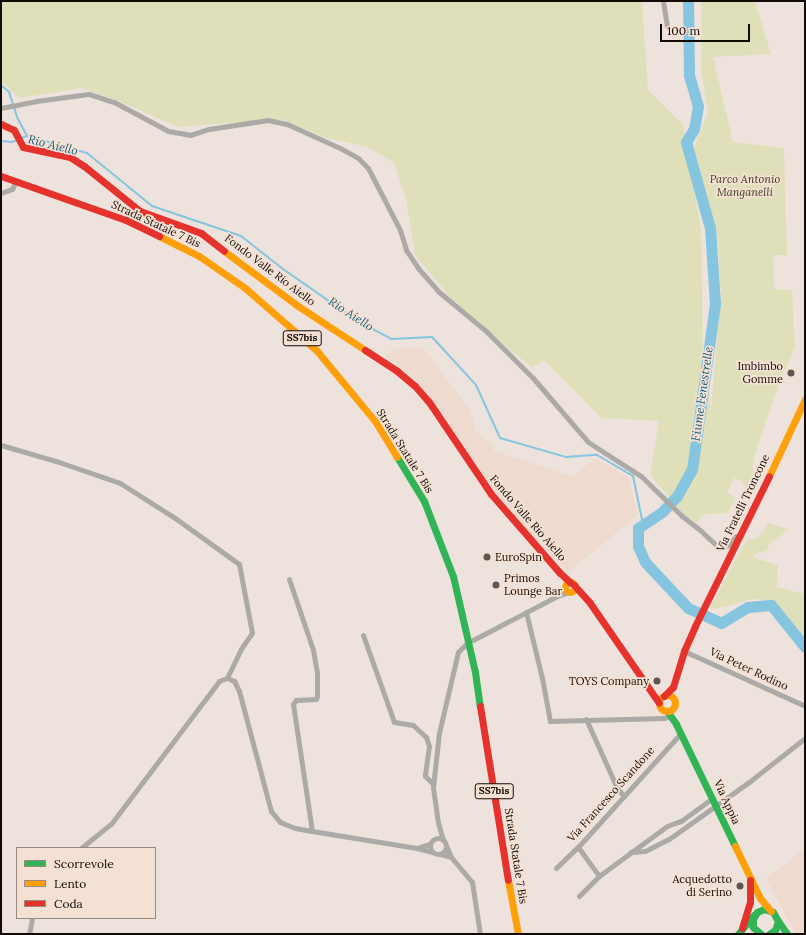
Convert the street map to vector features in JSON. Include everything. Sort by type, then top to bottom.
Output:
[{"type":"main road","name":"Fondo Valle Rio Aiello","points":[[1,124],[14,130],[23,147],[70,157],[84,166],[140,211],[201,233],[236,262],[298,306],[397,371],[415,386],[429,402],[490,494],[560,573],[570,587]]},
{"type":"main road","name":"Strada Statale 7 Bis","points":[[1,176],[126,220],[199,256],[245,288],[317,351],[375,421],[424,501],[453,576],[470,638],[468,646],[518,934]]},
{"type":"main road","name":"Via Fratelli Troncone","points":[[700,616],[805,399]]},
{"type":"main road","points":[[570,587],[584,595],[653,695],[662,699],[669,696],[673,703],[668,713]]},
{"type":"main road","name":"Via Appia","points":[[676,724],[673,703],[673,687],[684,651],[700,616]]},
{"type":"main road","name":"Via Appia","points":[[673,687],[662,699],[662,710],[668,713],[681,733],[715,801],[756,891],[775,914],[787,934]]},
{"type":"main road","points":[[740,931],[750,902],[750,880]]},
{"type":"main road","points":[[756,891],[753,927],[761,934]]},
{"type":"main road","points":[[740,931],[755,914],[764,909],[771,910]]},
{"type":"main road","points":[[769,934],[776,930],[778,921]]},
{"type":"street","points":[[663,1],[667,26]]},
{"type":"street","points":[[1,108],[36,101],[90,94],[114,102],[168,131],[190,135],[209,128],[268,120],[286,124],[340,148],[358,158],[368,168],[400,230],[406,250],[418,268],[439,292],[488,332],[528,373],[588,442],[641,476],[672,507],[702,531],[719,548],[729,545],[736,536],[739,536]]},
{"type":"street","points":[[1,193],[12,189],[16,181]]},
{"type":"street","points":[[1,445],[59,462],[120,483],[175,518],[239,564],[252,633],[241,648],[227,678]]},
{"type":"street","points":[[289,579],[313,650],[317,673],[316,699],[296,700],[293,704],[312,831]]},
{"type":"street","points":[[470,638],[526,612],[557,596],[570,587]]},
{"type":"street","points":[[526,612],[542,678],[550,721],[664,718],[668,713]]},
{"type":"street","points":[[363,635],[394,722],[413,725],[426,737],[429,746],[425,776],[433,784]]},
{"type":"street","points":[[468,646],[458,652],[439,733],[433,784],[438,823],[445,842],[451,857],[472,882],[480,934]]},
{"type":"street","name":"Via Peter Rodino","points":[[684,651],[805,706]]},
{"type":"street","points":[[83,847],[111,824],[219,681],[227,678],[234,681],[239,692],[271,811],[280,822],[295,828],[417,848],[451,857]]},
{"type":"street","points":[[586,719],[617,788],[624,796]]},
{"type":"street","name":"Via Francesco Scandone","points":[[556,868],[578,847],[681,733]]},
{"type":"street","points":[[579,896],[599,876],[667,826],[678,822],[749,782],[805,738]]},
{"type":"street","points":[[631,852],[645,851],[669,839],[715,801]]},
{"type":"street","points":[[678,822],[683,828]]},
{"type":"street","points":[[417,848],[430,844],[434,839],[438,823]]},
{"type":"street","points":[[434,839],[438,838],[445,842]]},
{"type":"street","points":[[440,854],[444,851],[445,842]]},
{"type":"street","points":[[430,844],[432,852]]},
{"type":"street","points":[[578,847],[599,876]]},
{"type":"street","points":[[29,934],[32,919]]},
{"type":"shaded area","points":[[423,347],[469,408],[476,431],[493,445],[494,451],[572,476],[595,459],[628,477],[638,515],[568,572],[522,525],[482,476],[420,383],[385,355],[395,349]]},
{"type":"shaded area","points":[[805,848],[805,934],[796,934],[766,879]]},
{"type":"green space","name":"Parco Antonio Manganelli","points":[[1,1],[642,1],[648,90],[683,125],[701,229],[703,352],[711,410],[721,294],[717,234],[693,150],[708,113],[701,68],[701,1],[755,1],[771,54],[713,57],[733,142],[784,148],[787,255],[773,255],[774,289],[792,290],[795,347],[780,381],[755,454],[752,468],[760,479],[751,496],[742,481],[734,478],[727,492],[735,498],[728,513],[704,514],[696,523],[683,513],[650,475],[659,421],[601,418],[544,360],[532,368],[450,297],[415,255],[406,199],[394,163],[368,147],[327,138],[281,119],[178,127],[126,104],[83,88],[19,98],[1,81]]},
{"type":"green space","points":[[767,523],[789,529],[769,544],[768,550],[753,555],[757,559],[778,565],[777,587],[805,594],[805,643],[776,603],[768,600],[752,599],[729,606],[710,609],[740,551],[748,539],[755,539],[764,530]]},
{"type":"waterway","name":"Fiume Fenestrelle","points":[[688,1],[689,75],[698,106],[694,129],[686,142],[710,228],[715,304],[692,469],[677,496],[662,512],[638,528],[638,546],[645,562],[688,608],[721,623],[748,607],[771,605],[805,647]]},
{"type":"waterway","points":[[1,85],[9,92],[18,119],[27,136]]},
{"type":"waterway","name":"Rio Aiello","points":[[1,141],[12,142],[27,136],[87,153],[152,206],[241,236],[283,269],[356,320],[391,339],[432,337],[476,385],[500,438],[566,457],[597,455],[633,476],[643,524]]},
{"type":"traffic: fast","points":[[397,457],[424,501],[453,576],[475,672],[480,706]]},
{"type":"traffic: fast","points":[[667,711],[676,724],[735,846]]},
{"type":"traffic: fast","points":[[761,934],[753,927],[753,919],[757,912],[764,909],[773,912],[778,921],[775,930],[769,934]]},
{"type":"traffic: fast","points":[[738,934],[754,915]]},
{"type":"traffic: fast","points":[[778,921],[787,934]]},
{"type":"traffic: slow","points":[[159,236],[199,256],[245,288],[317,351],[375,421],[397,457]]},
{"type":"traffic: slow","points":[[224,251],[298,306],[365,350]]},
{"type":"traffic: slow","points":[[769,476],[805,399]]},
{"type":"traffic: slow","points":[[568,582],[572,582],[575,587],[572,592],[568,592],[565,589],[565,585],[568,582]]},
{"type":"traffic: slow","points":[[667,695],[674,700],[675,703],[670,710],[667,711],[660,706],[659,703],[664,696],[667,695]]},
{"type":"traffic: slow","points":[[735,846],[760,898],[771,911]]},
{"type":"traffic: slow","points":[[508,880],[518,934]]},
{"type":"traffic: jam","points":[[1,124],[14,130],[23,147],[70,157],[84,166],[140,211],[201,233],[224,251]]},
{"type":"traffic: jam","points":[[1,176],[126,220],[159,236]]},
{"type":"traffic: jam","points":[[365,350],[397,371],[415,386],[429,402],[491,494],[560,573],[571,583]]},
{"type":"traffic: jam","points":[[664,696],[673,687],[684,651],[695,626],[769,476]]},
{"type":"traffic: jam","points":[[574,585],[590,603],[659,703]]},
{"type":"traffic: jam","points":[[480,706],[508,880]]},
{"type":"traffic: jam","points":[[742,928],[750,902],[750,880]]},
{"type":"place","name":"Imbimbo Gomme","points":[[791,373]]},
{"type":"place","name":"EuroSpin","points":[[487,557]]},
{"type":"place","name":"Primos Lounge Bar","points":[[496,585]]},
{"type":"place","name":"TOYS Company","points":[[657,681]]},
{"type":"place","name":"Acquedotto di Serino","points":[[740,886]]}]
